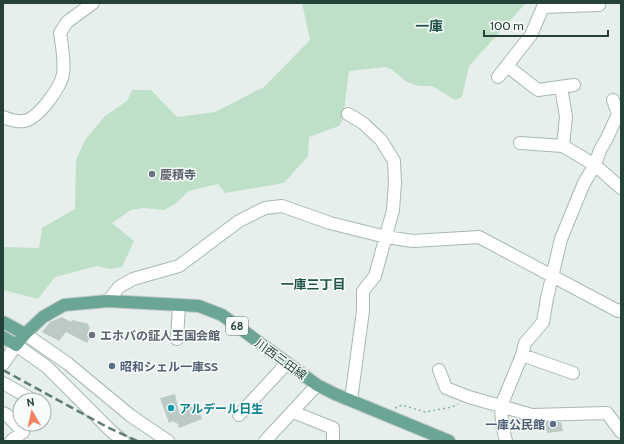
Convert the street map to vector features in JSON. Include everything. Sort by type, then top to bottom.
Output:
[{"type":"main road","name":"川西三田線","points":[[16,345],[43,316],[64,305],[108,301],[199,306],[222,315],[317,385],[382,414],[449,441]]},
{"type":"main road","points":[[3,322],[25,334]]},
{"type":"main road","points":[[3,336],[16,345]]},
{"type":"street","points":[[3,117],[12,120],[25,121],[34,116],[56,91],[63,74],[63,56],[60,33],[67,22],[92,3]]},
{"type":"street","points":[[498,77],[531,34],[543,7],[598,5]]},
{"type":"street","points":[[507,66],[538,90],[574,85]]},
{"type":"street","points":[[561,87],[566,117],[563,146]]},
{"type":"street","points":[[506,441],[502,424],[501,406],[526,343],[543,322],[561,239],[584,183],[595,165],[600,150],[618,114],[612,100]]},
{"type":"street","points":[[348,114],[362,123],[381,140],[394,161],[396,183],[393,210],[375,276],[363,291],[363,311],[351,400]]},
{"type":"street","points":[[520,143],[563,146],[595,165],[621,188]]},
{"type":"street","points":[[108,301],[119,287],[133,279],[179,266],[239,221],[265,208],[282,206],[330,223],[386,238],[413,240],[478,237],[618,311],[621,310]]},
{"type":"street","points":[[177,338],[179,305]]},
{"type":"street","points":[[25,334],[68,363],[132,416],[168,441]]},
{"type":"street","points":[[3,364],[16,345],[47,367],[111,431],[123,441]]},
{"type":"street","points":[[522,355],[573,373]]},
{"type":"street","points":[[239,415],[287,363]]},
{"type":"street","points":[[439,370],[446,388],[469,396],[532,415],[607,413],[621,432]]},
{"type":"street","points":[[76,395],[76,390],[79,384],[82,382],[92,382]]},
{"type":"street","points":[[3,383],[19,392]]},
{"type":"street","points":[[270,440],[317,385]]},
{"type":"street","points":[[293,412],[333,428],[333,441]]},
{"type":"street","points":[[3,413],[7,415],[25,436],[11,441]]},
{"type":"path","points":[[382,414],[402,405],[425,412],[452,407],[469,396]]},
{"type":"green space","points":[[302,3],[526,3],[469,66],[462,97],[455,100],[432,86],[419,86],[407,82],[386,67],[349,71],[343,118],[339,126],[309,137],[308,156],[284,183],[225,193],[218,184],[189,191],[175,204],[164,210],[144,208],[131,210],[112,223],[134,241],[122,267],[110,269],[97,266],[55,277],[38,299],[3,290],[3,247],[39,248],[42,228],[75,209],[76,160],[85,140],[105,116],[127,101],[132,90],[151,90],[177,117],[215,112],[264,87],[310,40]]},
{"type":"building","points":[[62,317],[71,322],[72,320],[89,324],[88,326],[90,327],[88,332],[92,333],[87,343],[66,332],[59,341],[42,332],[50,322]]},
{"type":"building","name":"アルデール日生","points":[[175,394],[179,412],[197,404],[202,419],[179,428],[178,424],[172,421],[169,423],[160,398]]},
{"type":"building","name":"一庫公民館","points":[[545,422],[561,422],[563,431],[547,433]]},
{"type":"railway","points":[[3,370],[107,427],[137,441]]},
{"type":"place","name":"慶積寺","points":[[152,174]]},
{"type":"place","name":"エホバの証人王国会館","points":[[92,335]]},
{"type":"place","name":"昭和シェル一庫SS","points":[[112,366]]},
{"type":"place","name":"アルデール日生","points":[[171,408]]},
{"type":"place","name":"一庫公民館","points":[[553,424]]},
{"type":"district","name":"一庫","points":[[429,26]]},
{"type":"district","name":"一庫三丁目","points":[[313,284]]}]
